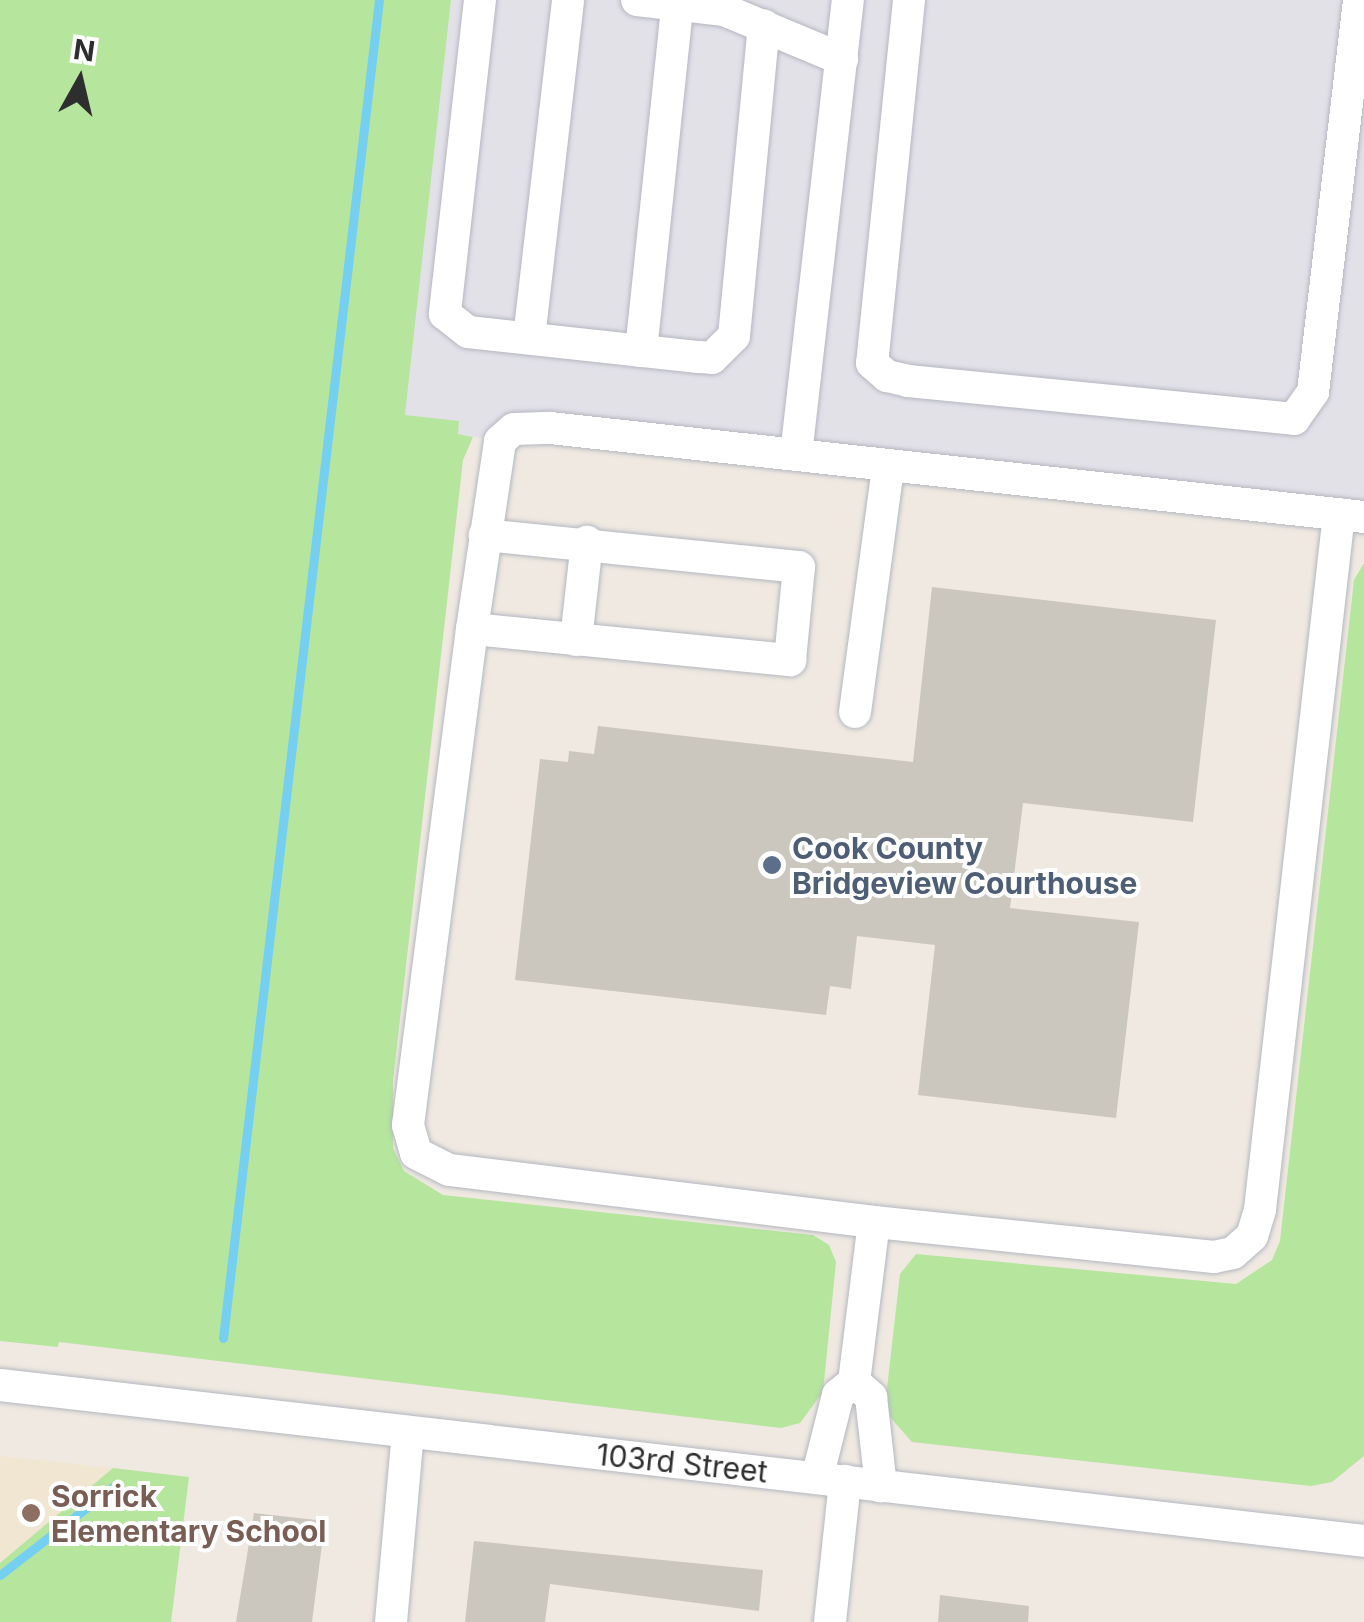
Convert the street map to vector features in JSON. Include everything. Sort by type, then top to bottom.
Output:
[{"type":"street","points":[[480,0],[443,299],[452,324],[529,338],[712,358],[734,336],[764,25]]},
{"type":"street","points":[[529,338],[568,0]]},
{"type":"street","points":[[637,0],[724,10],[842,59]]},
{"type":"street","points":[[796,454],[848,0]]},
{"type":"street","points":[[909,0],[872,362],[886,376],[908,381],[1294,419],[1313,392],[1359,0]]},
{"type":"street","points":[[640,351],[678,2]]},
{"type":"street","points":[[514,430],[796,454],[1358,515],[1252,1236],[1233,1253],[1214,1257],[874,1222],[449,1170],[416,1152],[408,1125],[500,441],[514,430]]},
{"type":"street","points":[[855,712],[888,467]]},
{"type":"street","points":[[472,630],[790,660],[799,567],[485,534]]},
{"type":"street","points":[[576,640],[587,542]]},
{"type":"street","points":[[830,1622],[831,1480],[838,1395],[854,1382],[874,1222]]},
{"type":"street","points":[[854,1382],[871,1397],[881,1486]]},
{"type":"street","name":"103rd Street","points":[[0,1385],[1364,1541]]},
{"type":"street","points":[[390,1622],[408,1432]]},
{"type":"shaded area","points":[[451,0],[1364,0],[1364,517],[888,467],[500,441],[457,434],[459,422],[405,416]]},
{"type":"shaded area","name":"Sorrick Elementary School","points":[[0,1456],[113,1468],[0,1563]]},
{"type":"green space","points":[[0,0],[451,0],[405,415],[459,421],[458,434],[473,437],[463,460],[393,1081],[393,1148],[404,1171],[443,1195],[813,1235],[829,1245],[836,1262],[823,1392],[800,1423],[781,1428],[59,1342],[58,1347],[0,1341]]},
{"type":"green space","points":[[1364,563],[1364,1456],[1332,1482],[1311,1486],[912,1442],[889,1416],[886,1397],[900,1274],[916,1254],[1236,1284],[1272,1260],[1280,1241],[1354,580]]},
{"type":"green space","points":[[113,1468],[189,1477],[171,1622],[0,1622],[0,1563]]},
{"type":"building","name":"Cook County Bridgeview Courthouse","points":[[932,587],[1216,620],[1193,822],[1023,803],[1010,908],[1139,922],[1116,1118],[918,1095],[935,945],[857,936],[851,989],[830,986],[826,1015],[515,980],[540,759],[568,762],[569,751],[594,754],[598,726],[913,762]]},
{"type":"building","points":[[254,1513],[325,1521],[312,1622],[236,1622]]},
{"type":"building","points":[[474,1541],[763,1570],[759,1611],[550,1584],[545,1622],[465,1622]]},
{"type":"building","points":[[940,1595],[1029,1606],[1028,1622],[938,1622]]},
{"type":"waterway","points":[[223,1338],[379,0]]},
{"type":"waterway","points":[[0,1575],[117,1484]]},
{"type":"place","name":"Cook County Bridgeview Courthouse","points":[[772,865]]},
{"type":"place","name":"Sorrick Elementary School","points":[[31,1513]]}]
